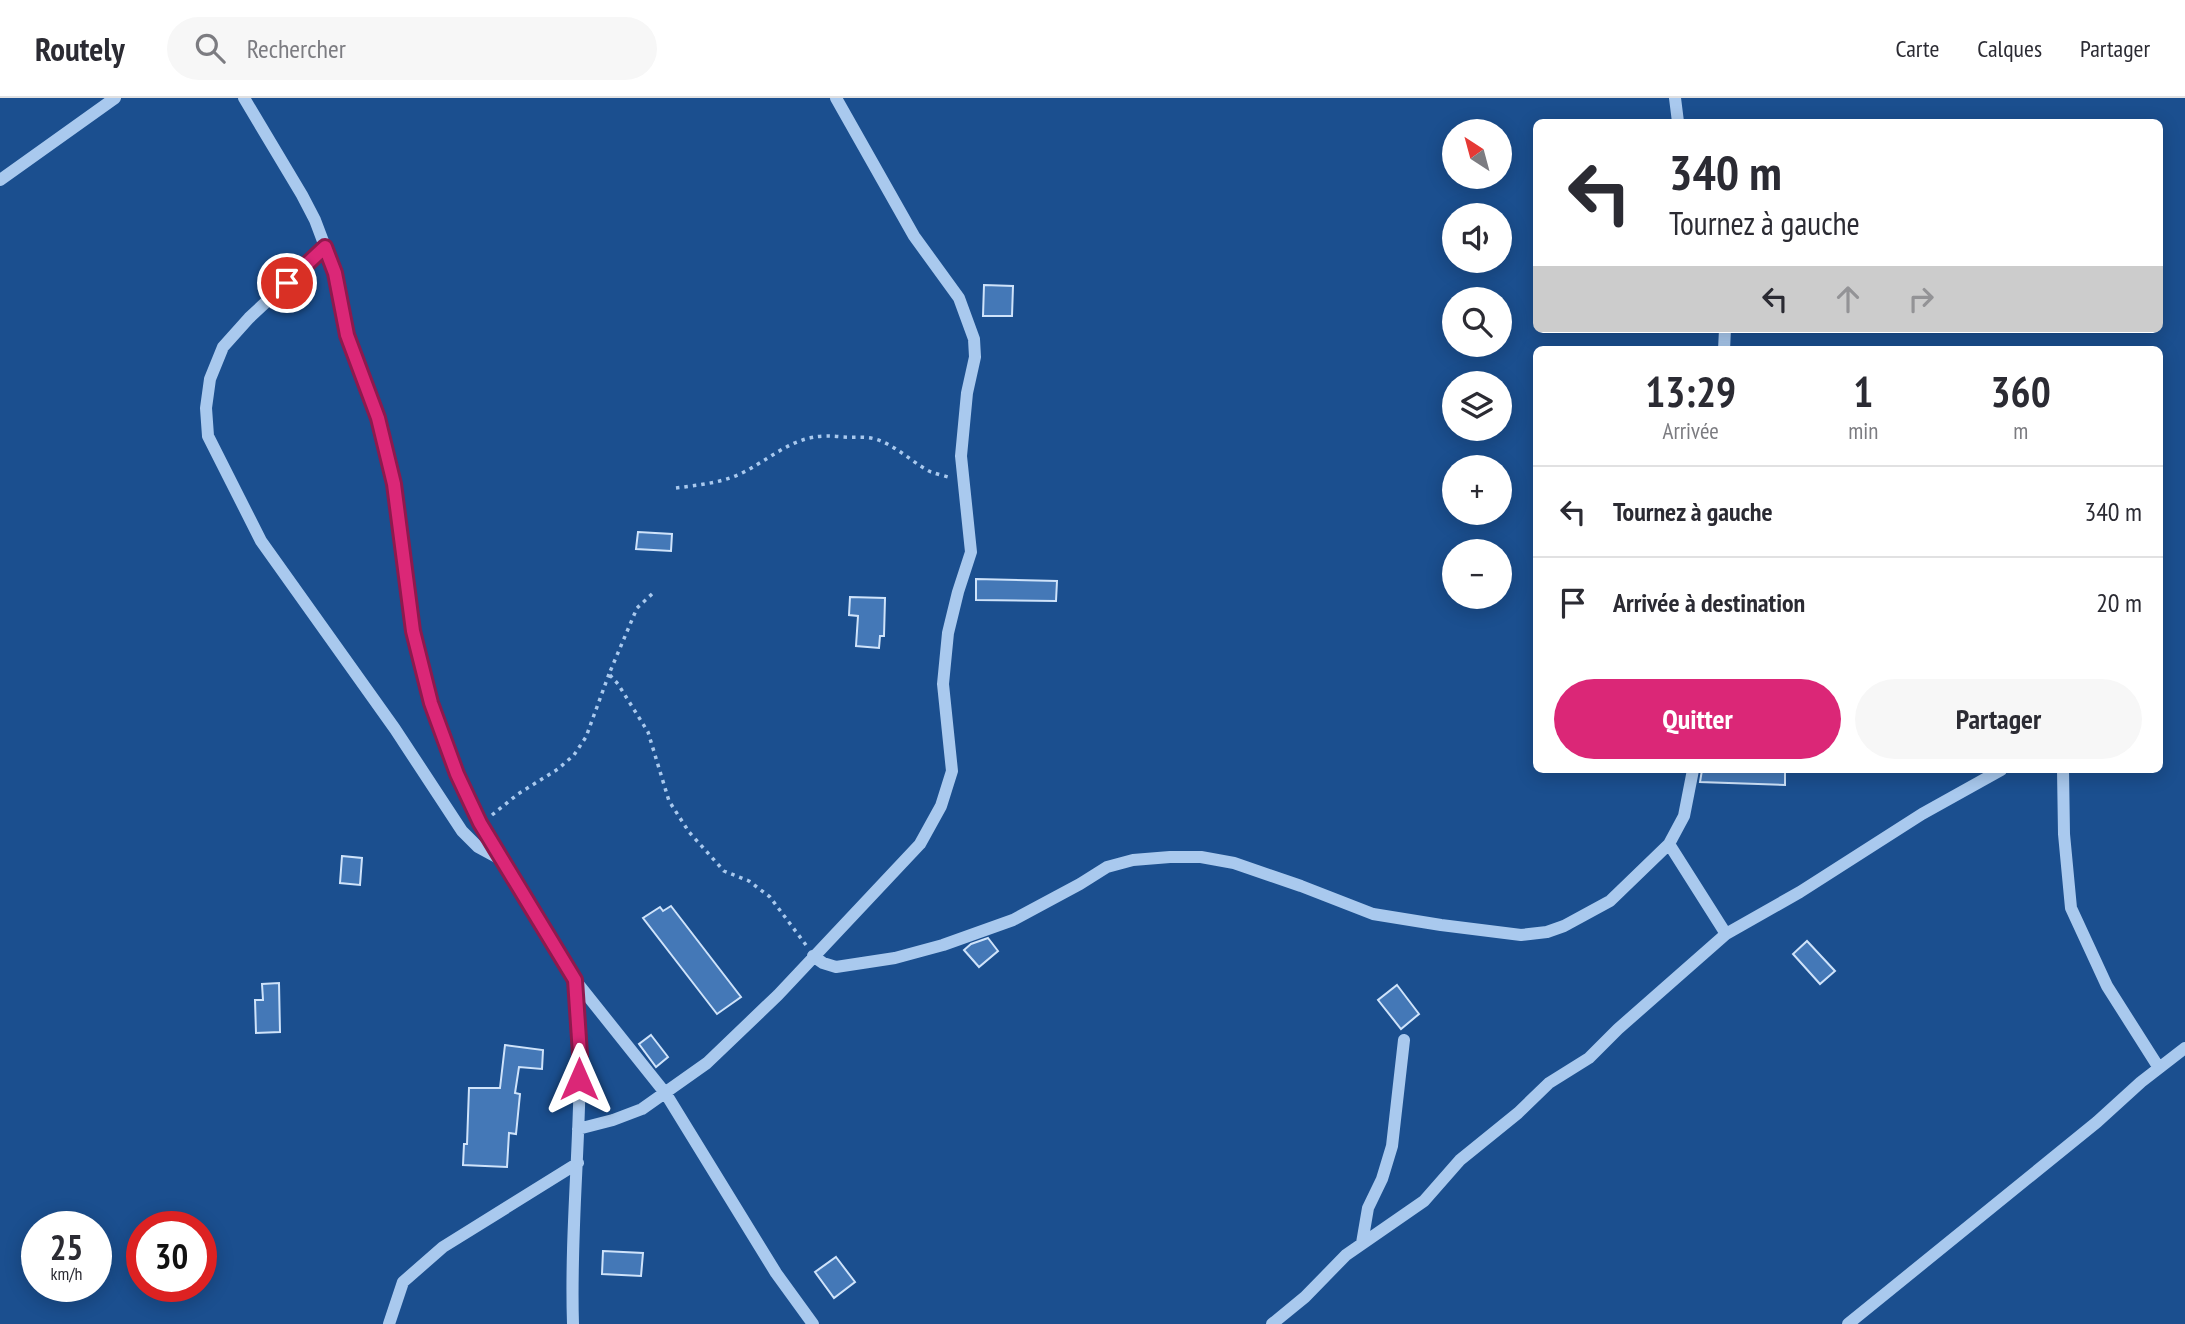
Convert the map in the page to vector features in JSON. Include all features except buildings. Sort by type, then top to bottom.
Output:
[{"type":"street","points":[[0,180],[115,98]]},
{"type":"street","points":[[244,98],[302,195],[335,273],[347,335],[378,418],[394,484],[413,631],[431,703],[457,774],[480,823],[575,980],[666,1094],[776,1273],[813,1324]]},
{"type":"street","points":[[578,1129],[642,1109],[707,1063],[778,995],[920,844],[941,806],[952,771],[943,684],[948,633],[971,552],[963,481],[962,431],[975,357],[974,339],[959,298],[914,236],[836,98]]},
{"type":"street","points":[[1675,98],[1678,119]]},
{"type":"street","points":[[325,247],[249,318],[223,347],[210,379],[206,408],[208,436],[261,541],[395,729],[461,831],[478,847],[502,860]]},
{"type":"street","points":[[813,956],[836,967],[895,958],[943,945],[1013,920],[1107,867],[1133,859],[1170,857],[1201,857],[1234,863],[1373,914],[1521,935],[1546,932],[1564,926],[1610,901],[1669,844],[1684,816],[1692,773]]},
{"type":"street","points":[[1272,1324],[1305,1297],[1362,1242],[1424,1201],[1460,1160],[1518,1113],[1549,1083],[1589,1058],[1726,934],[1800,892],[1922,814],[1996,773]]},
{"type":"street","points":[[2063,773],[2063,834],[2071,908],[2108,986],[2159,1068]]},
{"type":"street","points":[[1669,844],[1726,934]]},
{"type":"street","points":[[573,1324],[571,1276],[578,1163],[580,1054],[575,980]]},
{"type":"street","points":[[1362,1242],[1368,1208],[1382,1179],[1392,1146],[1404,1040]]},
{"type":"street","points":[[1848,1324],[2185,1048]]},
{"type":"street","points":[[389,1324],[403,1282],[443,1247],[578,1163]]},
{"type":"path","points":[[676,488],[744,473],[785,447],[829,434],[873,438],[891,445],[931,472],[963,481]]},
{"type":"path","points":[[480,823],[575,755],[586,737],[608,674],[637,608],[652,594]]},
{"type":"path","points":[[608,674],[618,684],[648,732],[669,800],[689,832],[724,871],[748,881],[770,897],[788,918],[813,956]]},
{"type":"route","points":[[287,283],[325,247],[335,273],[347,335],[378,418],[394,484],[413,631],[431,703],[457,774],[480,823],[575,980],[579,1079]]}]
